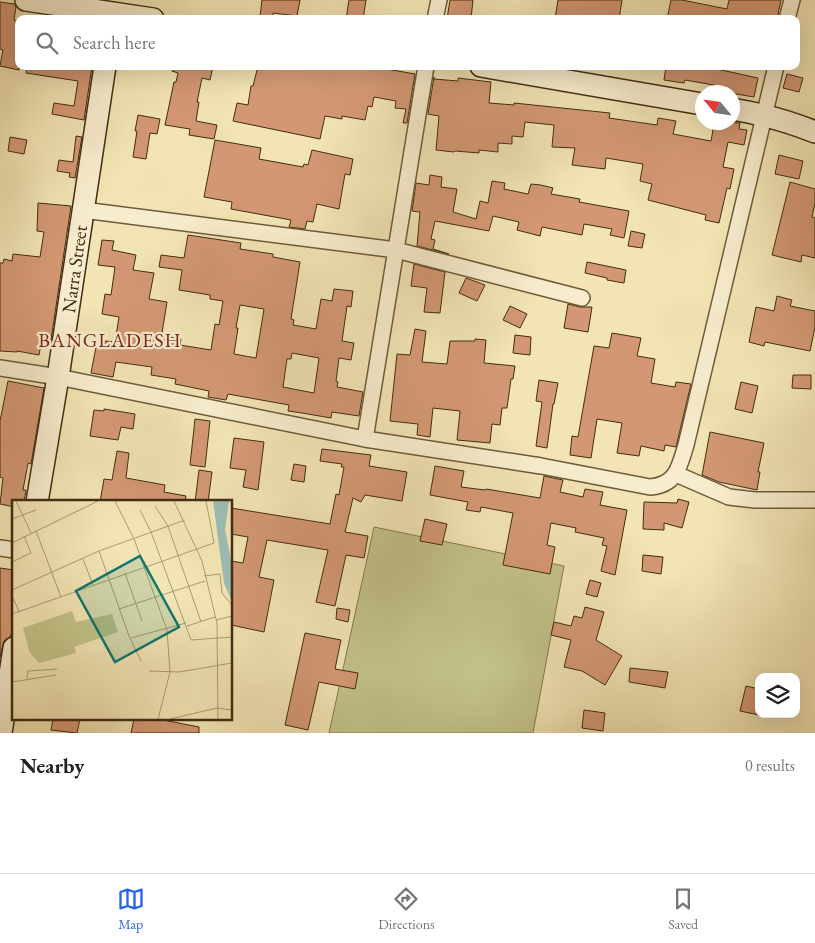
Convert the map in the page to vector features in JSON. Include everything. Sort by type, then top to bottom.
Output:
[{"type":"street","points":[[26,0],[134,15]]},
{"type":"street","points":[[436,15],[439,0]]},
{"type":"street","points":[[788,15],[792,0]]},
{"type":"street","name":"Narra Street","points":[[37,500],[104,70]]},
{"type":"street","points":[[365,439],[425,70]]},
{"type":"street","points":[[504,70],[695,103]]},
{"type":"street","points":[[0,368],[58,377],[365,439],[541,466],[650,487],[661,486],[676,474],[686,445],[775,70]]},
{"type":"street","points":[[740,110],[765,114],[815,132]]},
{"type":"street","points":[[83,210],[396,250],[582,298]]},
{"type":"street","points":[[676,474],[729,497],[755,500],[815,500]]},
{"type":"street","points":[[1,733],[12,661]]},
{"type":"green space","points":[[374,527],[564,566],[533,733],[329,733]]},
{"type":"building","points":[[262,0],[300,0],[297,15],[273,13],[273,15],[260,15]]},
{"type":"building","points":[[349,0],[366,0],[364,15],[347,15]]},
{"type":"building","points":[[450,0],[473,0],[471,15],[448,15]]},
{"type":"building","points":[[558,0],[622,0],[620,15],[556,15]]},
{"type":"building","points":[[671,0],[682,0],[727,9],[729,0],[781,0],[778,15],[668,15]]},
{"type":"building","points":[[0,2],[14,4],[16,7],[14,20],[15,69],[0,66],[3,50],[0,49]]},
{"type":"building","points":[[26,70],[91,70],[84,120],[52,114],[54,103],[74,106],[78,81],[26,73]]},
{"type":"building","points":[[212,70],[210,80],[202,78],[197,102],[199,102],[196,121],[217,125],[214,139],[189,135],[190,129],[165,125],[174,82],[176,82],[178,73],[172,71]]},
{"type":"building","points":[[257,70],[392,70],[415,74],[407,123],[403,123],[406,109],[395,108],[396,101],[374,97],[372,107],[368,106],[365,120],[342,116],[342,119],[325,116],[320,139],[233,121],[237,103],[248,105],[251,86],[253,86]]},
{"type":"building","points":[[665,70],[721,70],[758,78],[754,97],[740,95],[740,85],[714,85],[685,80],[684,83],[664,80]]},
{"type":"building","points":[[787,74],[803,78],[799,92],[783,88]]},
{"type":"building","points":[[434,77],[434,79],[458,81],[458,78],[491,82],[489,103],[514,105],[514,103],[610,113],[609,118],[657,125],[658,118],[676,121],[673,134],[711,141],[713,130],[747,130],[744,145],[728,142],[723,167],[734,169],[730,189],[727,188],[719,223],[705,220],[706,215],[648,200],[652,184],[640,181],[643,164],[606,158],[605,169],[572,165],[575,148],[552,147],[554,125],[525,122],[523,137],[512,136],[512,144],[498,143],[498,152],[479,150],[479,153],[454,152],[436,150],[439,116],[428,114]]},
{"type":"building","points":[[138,115],[160,119],[157,134],[150,133],[146,159],[133,157]]},
{"type":"building","points":[[76,136],[82,137],[75,178],[69,177],[70,173],[57,171],[59,160],[73,162]]},
{"type":"building","points":[[10,137],[27,140],[24,154],[8,151]]},
{"type":"building","points":[[215,140],[261,148],[259,159],[303,167],[304,164],[308,165],[312,150],[353,159],[350,175],[345,174],[339,209],[317,204],[313,222],[307,221],[305,229],[289,227],[291,220],[231,209],[232,202],[204,197]]},
{"type":"building","points":[[779,155],[803,161],[799,179],[775,174]]},
{"type":"building","points":[[430,175],[442,177],[441,187],[457,189],[453,212],[476,219],[480,201],[488,203],[492,181],[505,183],[504,189],[528,194],[531,184],[541,185],[553,188],[551,194],[580,199],[579,202],[629,211],[624,238],[610,235],[612,229],[584,224],[582,235],[542,227],[540,236],[517,230],[519,222],[493,216],[489,231],[435,221],[431,239],[435,240],[433,249],[449,254],[417,246],[420,212],[412,211],[416,183],[429,185]]},
{"type":"building","points":[[790,182],[815,189],[812,217],[815,218],[815,258],[802,255],[801,262],[772,255]]},
{"type":"building","points":[[38,203],[71,206],[51,340],[42,339],[39,355],[17,351],[0,351],[0,263],[3,263],[4,259],[12,261],[13,254],[40,257],[44,232],[37,231]]},
{"type":"building","points":[[631,231],[645,234],[642,248],[628,246]]},
{"type":"building","points":[[188,235],[241,243],[240,249],[273,254],[273,257],[300,262],[291,319],[294,320],[293,325],[316,329],[321,299],[332,301],[334,289],[353,291],[351,307],[347,306],[342,341],[354,343],[351,360],[339,358],[336,381],[338,382],[337,387],[363,392],[359,416],[332,412],[331,418],[288,411],[289,405],[228,394],[226,400],[208,397],[209,391],[175,384],[176,379],[151,375],[152,367],[116,362],[113,377],[91,373],[96,347],[104,348],[105,341],[115,342],[119,317],[102,314],[105,294],[111,295],[115,267],[98,265],[102,240],[114,241],[112,250],[136,255],[133,270],[154,273],[149,299],[167,302],[162,333],[168,334],[167,337],[181,339],[180,345],[211,350],[215,324],[219,325],[223,301],[210,299],[210,295],[179,290],[182,270],[159,267],[161,255],[184,258]],"holes":[[[240,305],[264,309],[256,358],[234,354]],[[292,353],[319,358],[314,393],[283,387],[287,359],[291,359]]]},
{"type":"building","points":[[587,262],[626,270],[624,283],[585,273]]},
{"type":"building","points":[[414,264],[445,272],[440,313],[424,312],[427,288],[411,286]]},
{"type":"building","points":[[466,278],[485,285],[477,301],[459,293]]},
{"type":"building","points":[[777,296],[792,300],[790,306],[815,311],[815,327],[810,351],[765,342],[764,346],[749,342],[756,307],[774,311]]},
{"type":"building","points":[[568,304],[592,307],[588,332],[564,328]]},
{"type":"building","points":[[510,306],[527,314],[520,328],[503,320]]},
{"type":"building","points":[[415,329],[426,331],[422,362],[447,364],[450,341],[475,341],[475,339],[486,340],[484,363],[515,366],[507,408],[502,408],[500,425],[492,424],[490,443],[457,440],[460,411],[433,408],[430,437],[417,435],[418,424],[390,421],[397,354],[410,355]]},
{"type":"building","points":[[612,333],[641,338],[637,356],[655,359],[651,383],[675,387],[676,382],[691,384],[676,447],[665,445],[664,451],[641,446],[639,456],[617,453],[622,423],[597,419],[591,458],[570,455],[572,436],[578,437],[594,346],[609,348]]},
{"type":"building","points":[[515,335],[531,337],[530,355],[513,353]]},
{"type":"building","points":[[793,375],[811,375],[811,389],[792,388]]},
{"type":"building","points":[[539,380],[558,383],[547,448],[536,446],[542,402],[536,401]]},
{"type":"building","points":[[8,381],[44,388],[31,464],[28,463],[23,490],[26,490],[24,500],[12,500],[12,507],[0,504],[3,478],[0,477],[0,421]]},
{"type":"building","points":[[741,382],[758,386],[752,413],[735,409]]},
{"type":"building","points":[[104,409],[135,414],[133,429],[121,427],[118,440],[90,436],[94,410],[104,411]]},
{"type":"building","points":[[195,419],[210,421],[205,467],[190,465]]},
{"type":"building","points":[[710,432],[764,443],[758,472],[760,472],[757,490],[719,482],[702,475]]},
{"type":"building","points":[[234,438],[264,442],[258,490],[243,487],[246,470],[230,468]]},
{"type":"building","points":[[322,449],[371,455],[369,466],[407,472],[402,501],[365,495],[361,502],[353,498],[345,532],[368,536],[364,558],[346,555],[335,606],[316,602],[328,550],[267,540],[259,577],[274,580],[264,632],[232,625],[232,561],[243,563],[248,537],[232,534],[232,508],[330,524],[336,494],[339,495],[344,467],[341,467],[342,464],[320,461]]},
{"type":"building","points":[[117,451],[129,453],[126,478],[165,485],[164,492],[186,496],[185,500],[100,500],[104,479],[112,480]]},
{"type":"building","points":[[294,464],[306,466],[304,482],[291,480]]},
{"type":"building","points":[[435,466],[464,471],[461,487],[540,498],[544,476],[563,480],[560,492],[583,497],[585,489],[603,492],[600,505],[627,510],[615,575],[601,571],[607,546],[602,545],[604,538],[575,532],[576,528],[551,523],[547,545],[555,547],[550,574],[503,565],[513,513],[481,507],[480,512],[466,510],[468,502],[430,495]]},
{"type":"building","points":[[199,470],[212,472],[208,500],[195,500]]},
{"type":"building","points":[[678,499],[689,502],[682,528],[664,523],[664,530],[643,529],[644,502],[677,503]]},
{"type":"building","points":[[425,519],[447,524],[442,545],[420,541]]},
{"type":"building","points":[[643,555],[663,557],[661,574],[642,571]]},
{"type":"building","points":[[0,568],[12,570],[12,630],[11,636],[4,641],[0,657]]},
{"type":"building","points":[[590,580],[601,583],[597,597],[586,594]]},
{"type":"building","points":[[585,607],[604,612],[596,640],[622,656],[605,685],[582,671],[564,667],[571,640],[551,635],[554,622],[571,626],[574,616],[582,618]]},
{"type":"building","points":[[337,608],[350,610],[348,622],[336,619]]},
{"type":"building","points":[[305,633],[341,640],[335,669],[358,673],[355,689],[319,682],[308,730],[285,725]]},
{"type":"building","points":[[630,668],[668,672],[665,688],[629,682]]},
{"type":"building","points":[[746,686],[755,688],[755,714],[740,711]]},
{"type":"building","points":[[584,710],[605,713],[603,731],[582,728]]},
{"type":"building","points":[[53,720],[80,720],[77,733],[51,730]]},
{"type":"building","points":[[134,720],[163,720],[199,727],[199,733],[131,733]]},
{"type":"district","name":"BANGLADESH","points":[[110,340]]}]
